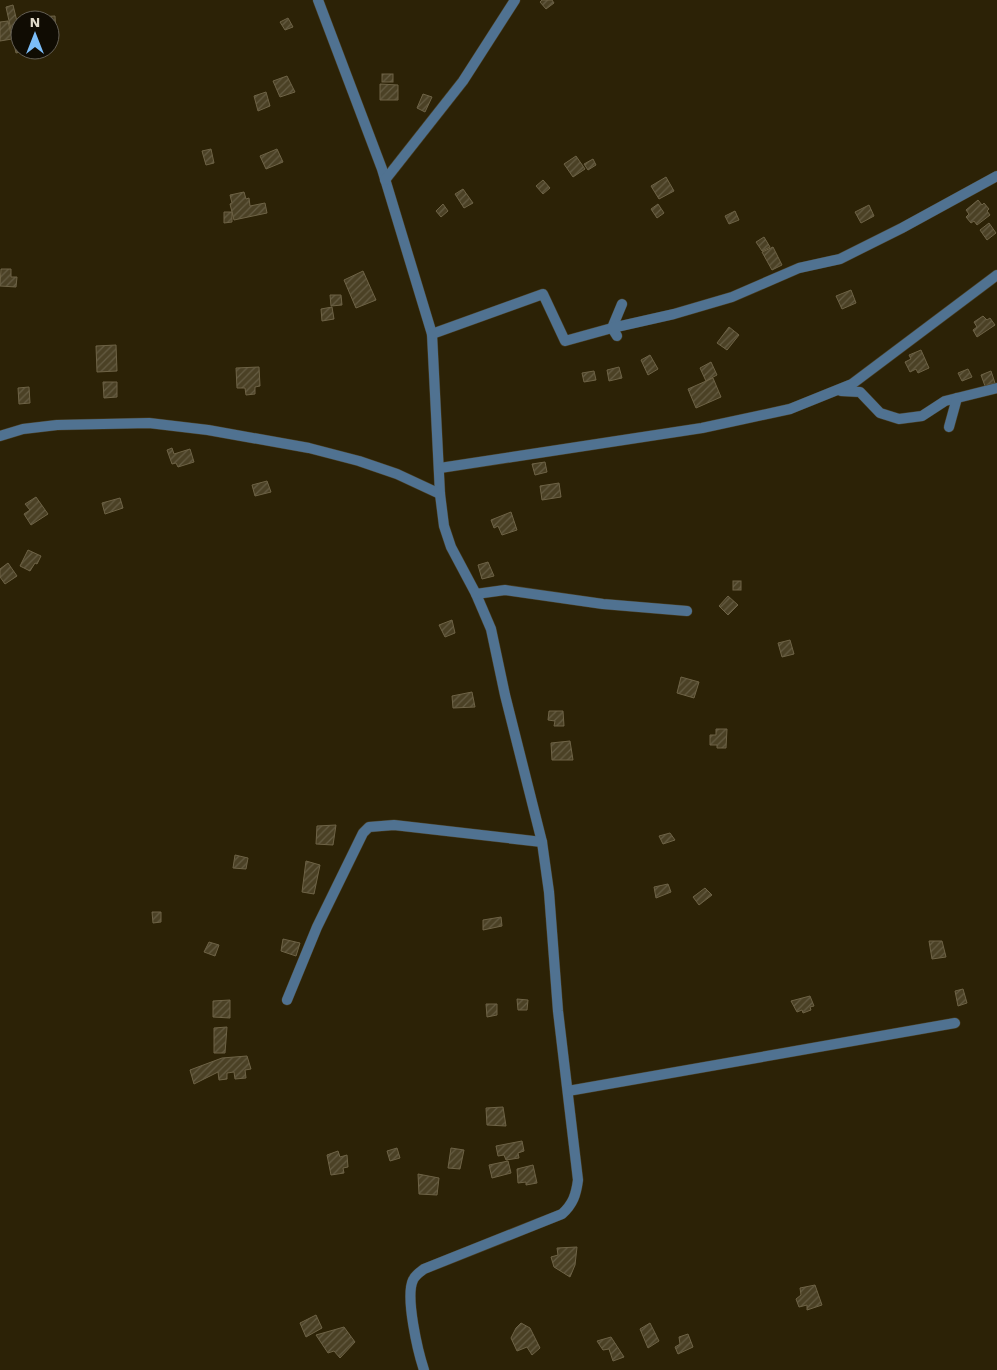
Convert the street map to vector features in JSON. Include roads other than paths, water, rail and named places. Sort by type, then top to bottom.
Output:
[{"type":"street","points":[[318,0],[385,180],[432,334],[440,494],[444,526],[451,547],[476,594],[491,629],[505,694],[542,842],[549,892],[558,1012],[578,1180],[576,1195],[571,1206],[562,1214],[424,1268],[412,1280],[414,1332],[424,1370]]},
{"type":"street","points":[[385,180],[463,81],[515,0]]},
{"type":"street","points":[[432,334],[543,294],[565,341],[615,332],[732,297],[799,268],[840,258],[902,228],[997,176]]},
{"type":"street","points":[[440,468],[702,428],[790,409],[852,384],[997,275]]},
{"type":"street","points":[[615,332],[622,304]]},
{"type":"street","points":[[835,391],[860,392],[880,413],[899,419],[922,416],[945,401],[997,388]]},
{"type":"street","points":[[949,427],[957,398]]},
{"type":"street","points":[[0,436],[23,429],[56,425],[148,423],[208,430],[309,448],[359,461],[397,474],[440,494]]},
{"type":"street","points":[[476,594],[505,590],[603,604],[687,611]]},
{"type":"street","points":[[286,1000],[317,926],[363,833],[369,827],[394,825],[542,842]]},
{"type":"street","points":[[568,1091],[955,1023]]}]
